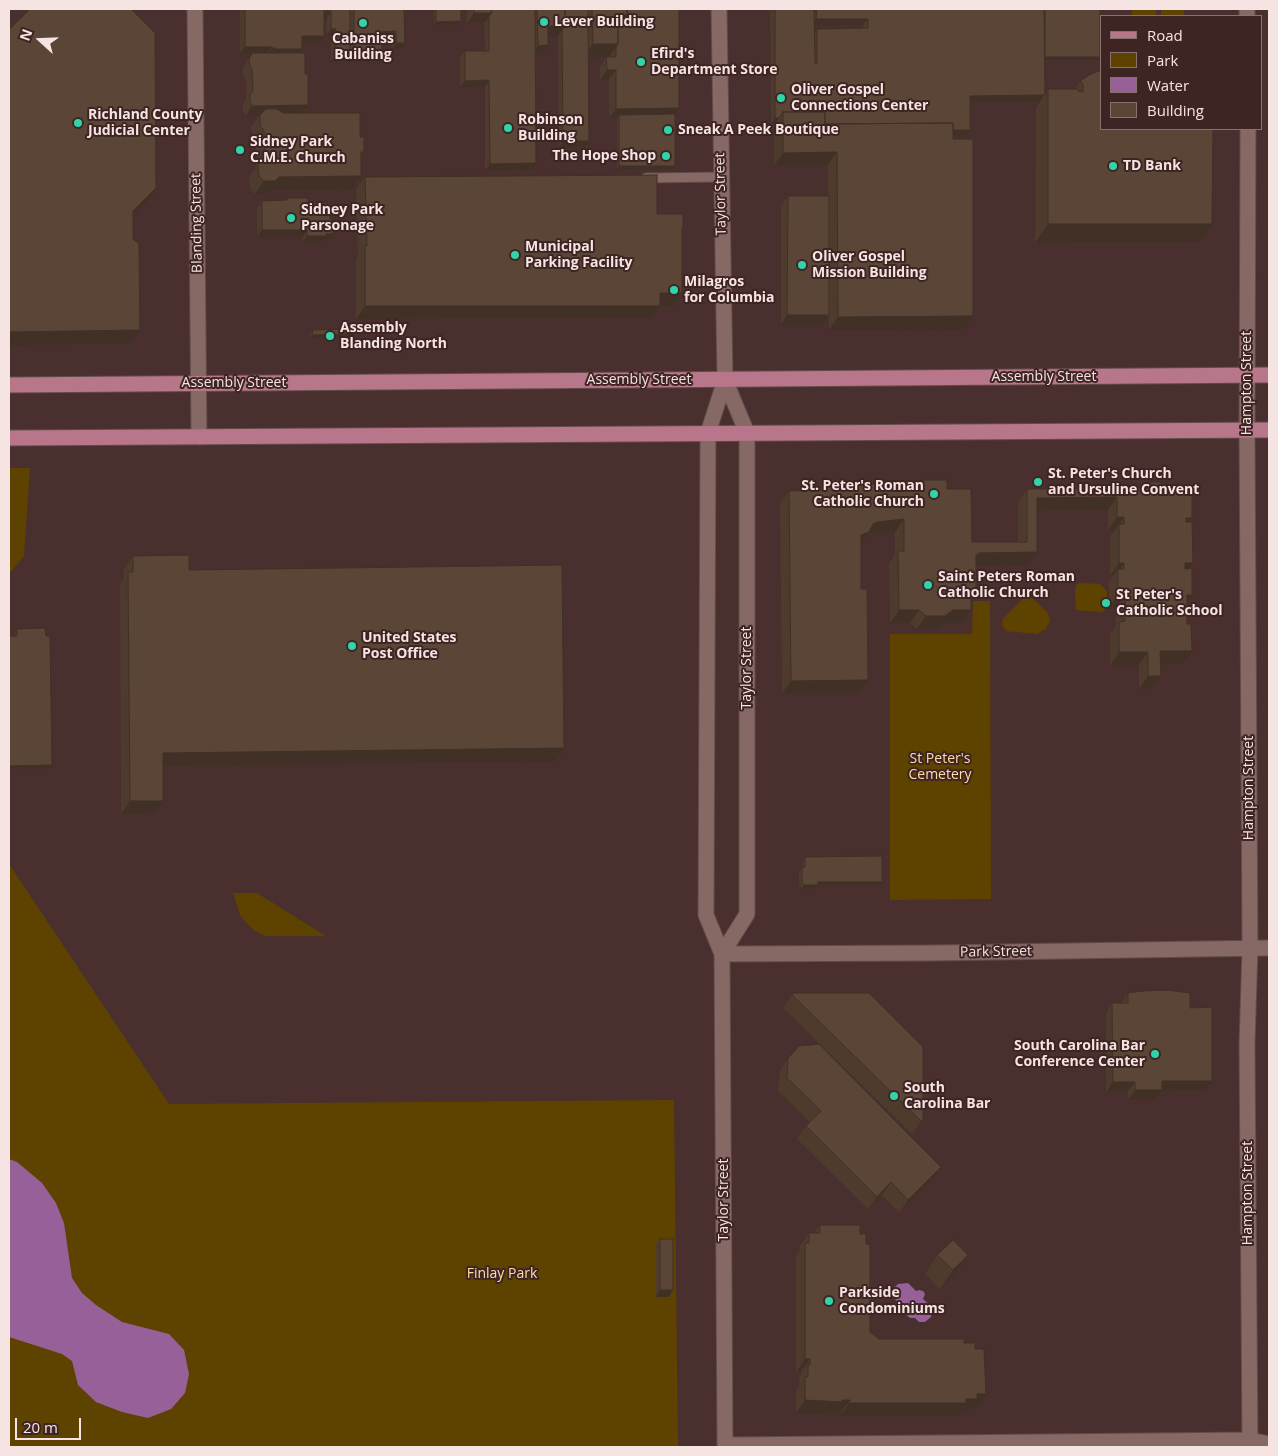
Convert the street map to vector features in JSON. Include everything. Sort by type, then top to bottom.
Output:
[{"type":"main road","name":"Blanding Street","points":[[195,9],[199,436]]},
{"type":"main road","name":"Taylor Street","points":[[719,9],[725,380],[708,433],[706,915],[722,954],[725,1446]]},
{"type":"main road","name":"Hampton Street","points":[[1248,130],[1247,430],[1250,948],[1247,1044],[1250,1444]]},
{"type":"main road","name":"Assembly Street","points":[[9,385],[1269,376]]},
{"type":"main road","name":"Taylor Street","points":[[722,954],[747,914],[747,433],[725,380]]},
{"type":"main road","points":[[9,438],[1269,430]]},
{"type":"main road","name":"Park Street","points":[[722,954],[1269,948]]},
{"type":"main road","points":[[725,1446],[1269,1444]]},
{"type":"lane","points":[[640,178],[721,177]]},
{"type":"green space","points":[[1132,9],[1156,9],[1156,15],[1132,15]]},
{"type":"green space","points":[[1161,9],[1184,9],[1184,15],[1161,15]]},
{"type":"green space","points":[[9,468],[30,468],[24,556],[9,574]]},
{"type":"green space","points":[[1079,583],[1100,584],[1105,589],[1107,592],[1107,604],[1105,610],[1102,612],[1076,610],[1075,590]]},
{"type":"green space","points":[[1024,597],[1031,597],[1048,613],[1050,621],[1046,629],[1037,634],[1006,631],[1002,625],[1003,619]]},
{"type":"green space","name":"St Peter's Cemetery","points":[[973,601],[990,601],[991,899],[890,900],[890,634],[972,634]]},
{"type":"green space","name":"Finlay Park","points":[[9,864],[169,1104],[674,1100],[678,1447],[9,1447]]},
{"type":"green space","points":[[233,893],[257,893],[326,936],[265,936],[254,930],[240,915]]},
{"type":"water","points":[[9,1159],[17,1162],[42,1183],[56,1203],[64,1223],[72,1278],[82,1293],[122,1322],[169,1334],[184,1350],[189,1374],[185,1393],[171,1409],[148,1418],[122,1412],[96,1402],[78,1385],[72,1361],[62,1354],[9,1337]]},
{"type":"water","points":[[908,1283],[916,1291],[923,1291],[925,1294],[923,1299],[932,1307],[931,1317],[925,1322],[919,1322],[915,1318],[910,1318],[895,1304],[897,1301],[892,1296],[891,1291],[898,1284]]},
{"type":"building","name":"Richland County Judicial Center","points":[[30,9],[131,9],[155,33],[156,188],[133,211],[133,239],[139,244],[140,330],[9,332],[9,30]]},
{"type":"building","points":[[245,9],[324,9],[324,36],[302,36],[302,49],[245,47]]},
{"type":"building","points":[[326,9],[350,9],[350,55],[336,54],[336,29],[331,29],[331,11],[326,11]]},
{"type":"building","points":[[354,9],[404,9],[405,43],[396,43],[396,31],[381,32],[382,50],[354,51]]},
{"type":"building","points":[[436,9],[461,9],[461,21],[436,22]]},
{"type":"building","points":[[474,9],[491,9],[492,13],[474,13]]},
{"type":"building","name":"Robinson Building","points":[[491,9],[535,9],[536,163],[490,164],[489,80],[465,81],[465,51],[489,51],[489,16],[492,13]]},
{"type":"building","points":[[537,9],[565,9],[565,26],[548,26],[548,45],[538,46]]},
{"type":"building","points":[[565,9],[588,9],[589,141],[563,141],[562,30],[565,26]]},
{"type":"building","points":[[592,9],[627,9],[627,15],[618,16],[618,44],[593,44]]},
{"type":"building","name":"Efird's Department Store","points":[[627,9],[679,9],[679,108],[616,109],[616,70],[607,70],[606,57],[616,57],[618,19],[625,19]]},
{"type":"building","points":[[775,9],[814,9],[815,63],[817,63],[817,29],[868,28],[868,19],[816,19],[817,9],[1044,9],[1045,95],[970,96],[970,130],[953,130],[953,123],[825,124],[825,112],[783,112],[779,118],[775,118]]},
{"type":"building","points":[[1045,9],[1100,9],[1100,57],[1045,57]]},
{"type":"building","points":[[252,53],[305,53],[305,74],[308,74],[308,105],[252,106],[250,95],[253,91],[252,69],[249,59]]},
{"type":"building","points":[[1100,71],[1100,130],[1213,130],[1212,224],[1048,224],[1048,89],[1078,89],[1078,91],[1083,92],[1083,84],[1080,81]]},
{"type":"building","points":[[266,109],[277,109],[283,113],[360,113],[360,137],[364,137],[364,152],[361,152],[361,176],[279,177],[275,181],[264,181],[259,176],[258,164],[265,158],[264,130],[260,126],[260,115]]},
{"type":"building","points":[[783,112],[825,112],[825,124],[953,123],[953,139],[973,139],[973,316],[838,317],[837,152],[783,153]]},
{"type":"building","points":[[675,114],[675,166],[619,166],[619,115]]},
{"type":"building","name":"Municipal Parking Facility","points":[[657,175],[657,214],[683,214],[682,293],[660,293],[660,306],[365,306],[365,246],[367,246],[365,177]]},
{"type":"building","name":"Oliver Gospel Mission Building","points":[[788,196],[829,196],[829,315],[787,315]]},
{"type":"building","name":"Sidney Park Parsonage","points":[[287,198],[308,198],[308,203],[330,203],[330,219],[332,219],[333,234],[307,236],[307,230],[262,230],[262,201],[287,200]]},
{"type":"building","points":[[354,329],[354,334],[312,335],[313,330]]},
{"type":"building","points":[[842,479],[842,485],[887,484],[887,491],[923,491],[923,480],[947,480],[947,489],[971,489],[972,542],[1027,542],[1027,489],[1149,488],[1149,482],[1161,482],[1161,487],[1192,487],[1192,518],[1186,518],[1186,522],[1192,522],[1193,563],[1185,563],[1185,569],[1192,568],[1192,595],[1187,595],[1187,624],[1191,624],[1192,651],[1160,651],[1161,676],[1148,676],[1148,652],[1119,652],[1119,622],[1125,621],[1125,594],[1118,595],[1118,569],[1124,569],[1124,563],[1119,563],[1119,524],[1124,524],[1124,517],[1117,517],[1117,497],[1037,498],[1037,552],[979,553],[976,555],[976,590],[971,590],[971,610],[953,610],[945,616],[926,616],[919,610],[899,610],[898,551],[904,551],[904,519],[873,524],[869,532],[861,535],[861,589],[867,589],[868,680],[791,681],[789,491],[827,490],[827,480]]},
{"type":"building","points":[[189,555],[189,570],[562,565],[564,748],[163,753],[163,801],[130,801],[128,572],[133,572],[133,556]]},
{"type":"building","points":[[45,628],[46,636],[50,636],[52,765],[9,766],[9,636],[17,636],[17,629]]},
{"type":"building","points":[[882,856],[882,882],[818,882],[818,885],[804,885],[802,883],[802,868],[805,867],[805,857]]},
{"type":"building","name":"South Carolina Bar Conference Center","points":[[1167,990],[1190,993],[1190,1008],[1212,1007],[1212,1081],[1162,1081],[1162,1090],[1135,1090],[1135,1082],[1113,1082],[1112,1003],[1128,1003],[1128,993]]},
{"type":"building","name":"South Carolina Bar","points":[[793,993],[869,993],[923,1047],[923,1119],[921,1121],[792,995]]},
{"type":"building","points":[[819,1044],[941,1167],[908,1200],[891,1182],[877,1197],[806,1126],[821,1111],[787,1078],[788,1058],[799,1046]]},
{"type":"building","name":"Parkside Condominiums","points":[[820,1225],[860,1225],[860,1234],[866,1234],[866,1244],[870,1245],[870,1332],[879,1339],[964,1339],[964,1343],[975,1343],[975,1349],[984,1349],[986,1394],[977,1394],[977,1399],[966,1399],[966,1403],[849,1403],[850,1400],[842,1400],[842,1402],[805,1400],[805,1377],[808,1377],[810,1359],[805,1359],[805,1243],[809,1243],[809,1233],[820,1233]]},
{"type":"building","points":[[660,1239],[673,1239],[673,1290],[660,1290]]},
{"type":"building","points":[[953,1240],[968,1255],[953,1270],[937,1255]]},
{"type":"place","name":"Lever Building","points":[[544,22]]},
{"type":"place","name":"Cabaniss Building","points":[[363,23]]},
{"type":"place","name":"Efird's Department Store","points":[[641,62]]},
{"type":"place","name":"Oliver Gospel Connections Center","points":[[781,98]]},
{"type":"place","name":"Richland County Judicial Center","points":[[78,123]]},
{"type":"place","name":"Robinson Building","points":[[508,128]]},
{"type":"place","name":"Sneak A Peek Boutique","points":[[668,130]]},
{"type":"place","name":"Sidney Park C.M.E. Church","points":[[240,150]]},
{"type":"place","name":"The Hope Shop","points":[[666,156]]},
{"type":"place","name":"TD Bank","points":[[1113,166]]},
{"type":"place","name":"Sidney Park Parsonage","points":[[291,218]]},
{"type":"place","name":"Municipal Parking Facility","points":[[515,255]]},
{"type":"place","name":"Oliver Gospel Mission Building","points":[[802,265]]},
{"type":"place","name":"Milagros for Columbia","points":[[674,290]]},
{"type":"place","name":"Assembly Blanding North","points":[[330,336]]},
{"type":"place","name":"St. Peter's Church and Ursuline Convent","points":[[1038,482]]},
{"type":"place","name":"St. Peter's Roman Catholic Church","points":[[934,494]]},
{"type":"place","name":"Saint Peters Roman Catholic Church","points":[[928,585]]},
{"type":"place","name":"St Peter's Catholic School","points":[[1106,603]]},
{"type":"place","name":"United States Post Office","points":[[352,646]]},
{"type":"place","name":"South Carolina Bar Conference Center","points":[[1155,1054]]},
{"type":"place","name":"South Carolina Bar","points":[[894,1096]]},
{"type":"place","name":"Parkside Condominiums","points":[[829,1301]]}]
